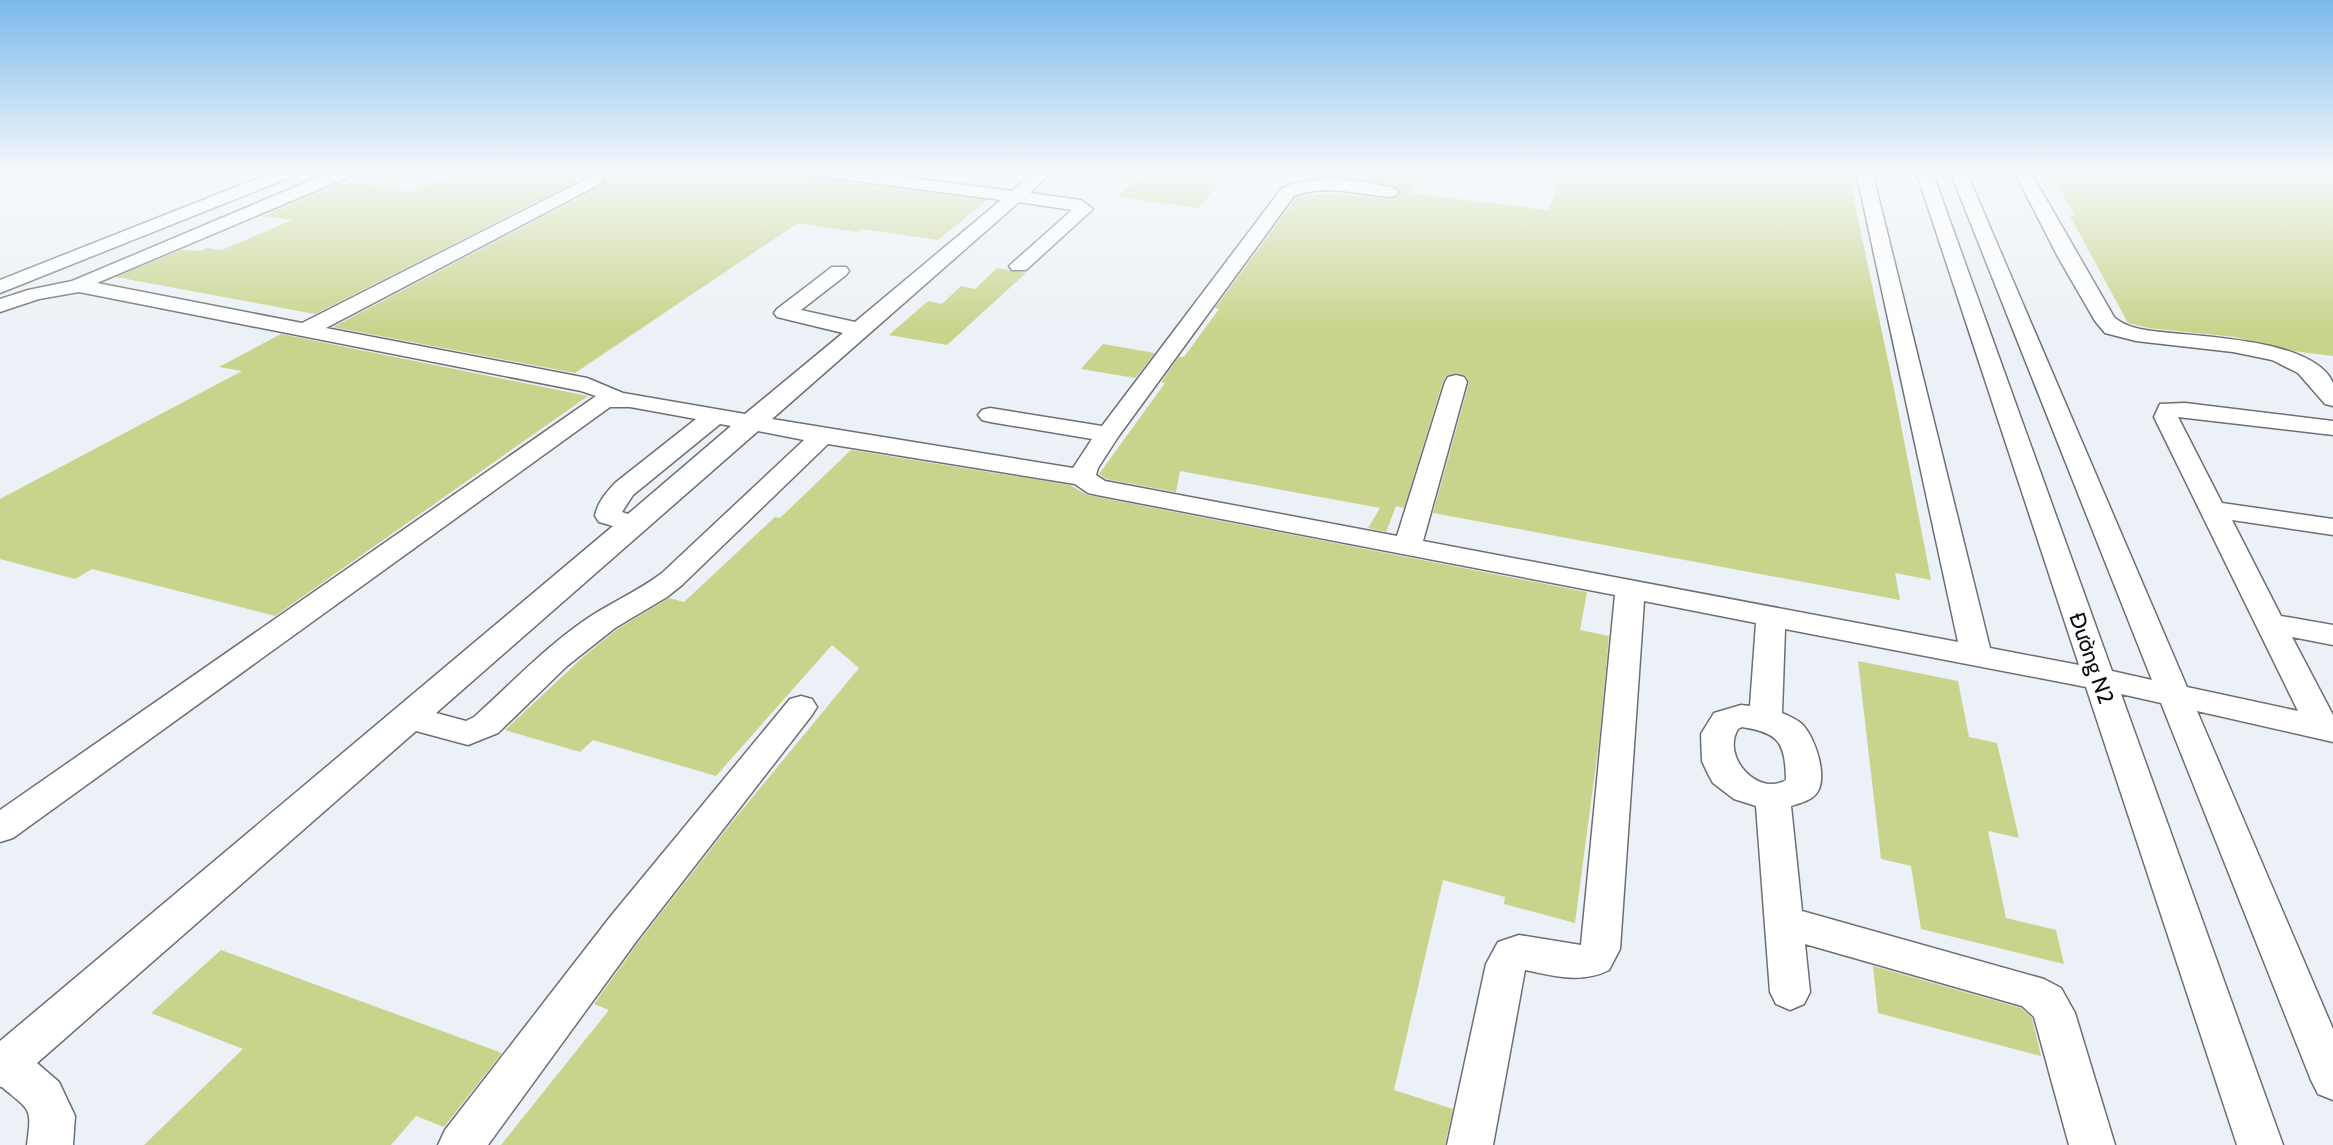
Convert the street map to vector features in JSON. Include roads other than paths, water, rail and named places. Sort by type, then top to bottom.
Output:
[{"type":"street","points":[[0,287],[156,224]]},
{"type":"street","points":[[83,285],[81,283],[86,279],[218,224]]},
{"type":"street","points":[[305,330],[508,224]]},
{"type":"street","points":[[50,1145],[53,1116],[44,1096],[3,1066],[982,224]]},
{"type":"street","points":[[1019,266],[1066,224]]},
{"type":"street","points":[[1083,477],[1085,468],[1108,434],[1264,224]]},
{"type":"street","points":[[1876,224],[1976,655]]},
{"type":"street","name":"Đường N2","points":[[1942,224],[2260,1145]]},
{"type":"street","points":[[1980,224],[2333,1080]]},
{"type":"street","points":[[2051,224],[2106,321],[2113,328],[2248,349],[2288,360],[2304,366],[2333,399]]},
{"type":"street","points":[[839,271],[783,313],[860,330]]},
{"type":"street","points":[[0,306],[35,294],[83,285],[587,385],[609,392],[614,399]]},
{"type":"street","points":[[1408,546],[1456,382]]},
{"type":"street","points":[[0,828],[602,402],[614,399],[1083,477],[1097,487],[2099,679],[2328,729]]},
{"type":"street","points":[[2328,729],[2269,623],[2166,417],[2168,409],[2333,428]]},
{"type":"street","points":[[633,524],[608,516],[608,510],[614,501],[624,489],[716,415]]},
{"type":"street","points":[[990,415],[1108,434]]},
{"type":"street","points":[[408,717],[468,734],[486,725],[556,659],[604,621],[657,591],[672,579],[822,435]]},
{"type":"street","points":[[2211,509],[2333,527]]},
{"type":"street","points":[[1470,1145],[1506,964],[1512,954],[1519,952],[1569,961],[1589,962],[1597,957],[1600,949],[1630,589]]},
{"type":"street","points":[[1765,718],[1771,615]]},
{"type":"street","points":[[2269,623],[2333,635]]},
{"type":"street","points":[[461,1145],[624,928],[801,707]]},
{"type":"street","points":[[1741,716],[1765,718],[1791,732],[1800,744],[1804,765],[1804,785],[1795,792],[1773,798],[1746,790],[1725,774],[1719,761],[1718,734],[1726,721],[1741,716]]},
{"type":"street","points":[[1773,798],[1790,992]]},
{"type":"street","points":[[1783,922],[2013,986],[2045,998],[2052,1006],[2058,1022],[2092,1145]]}]
